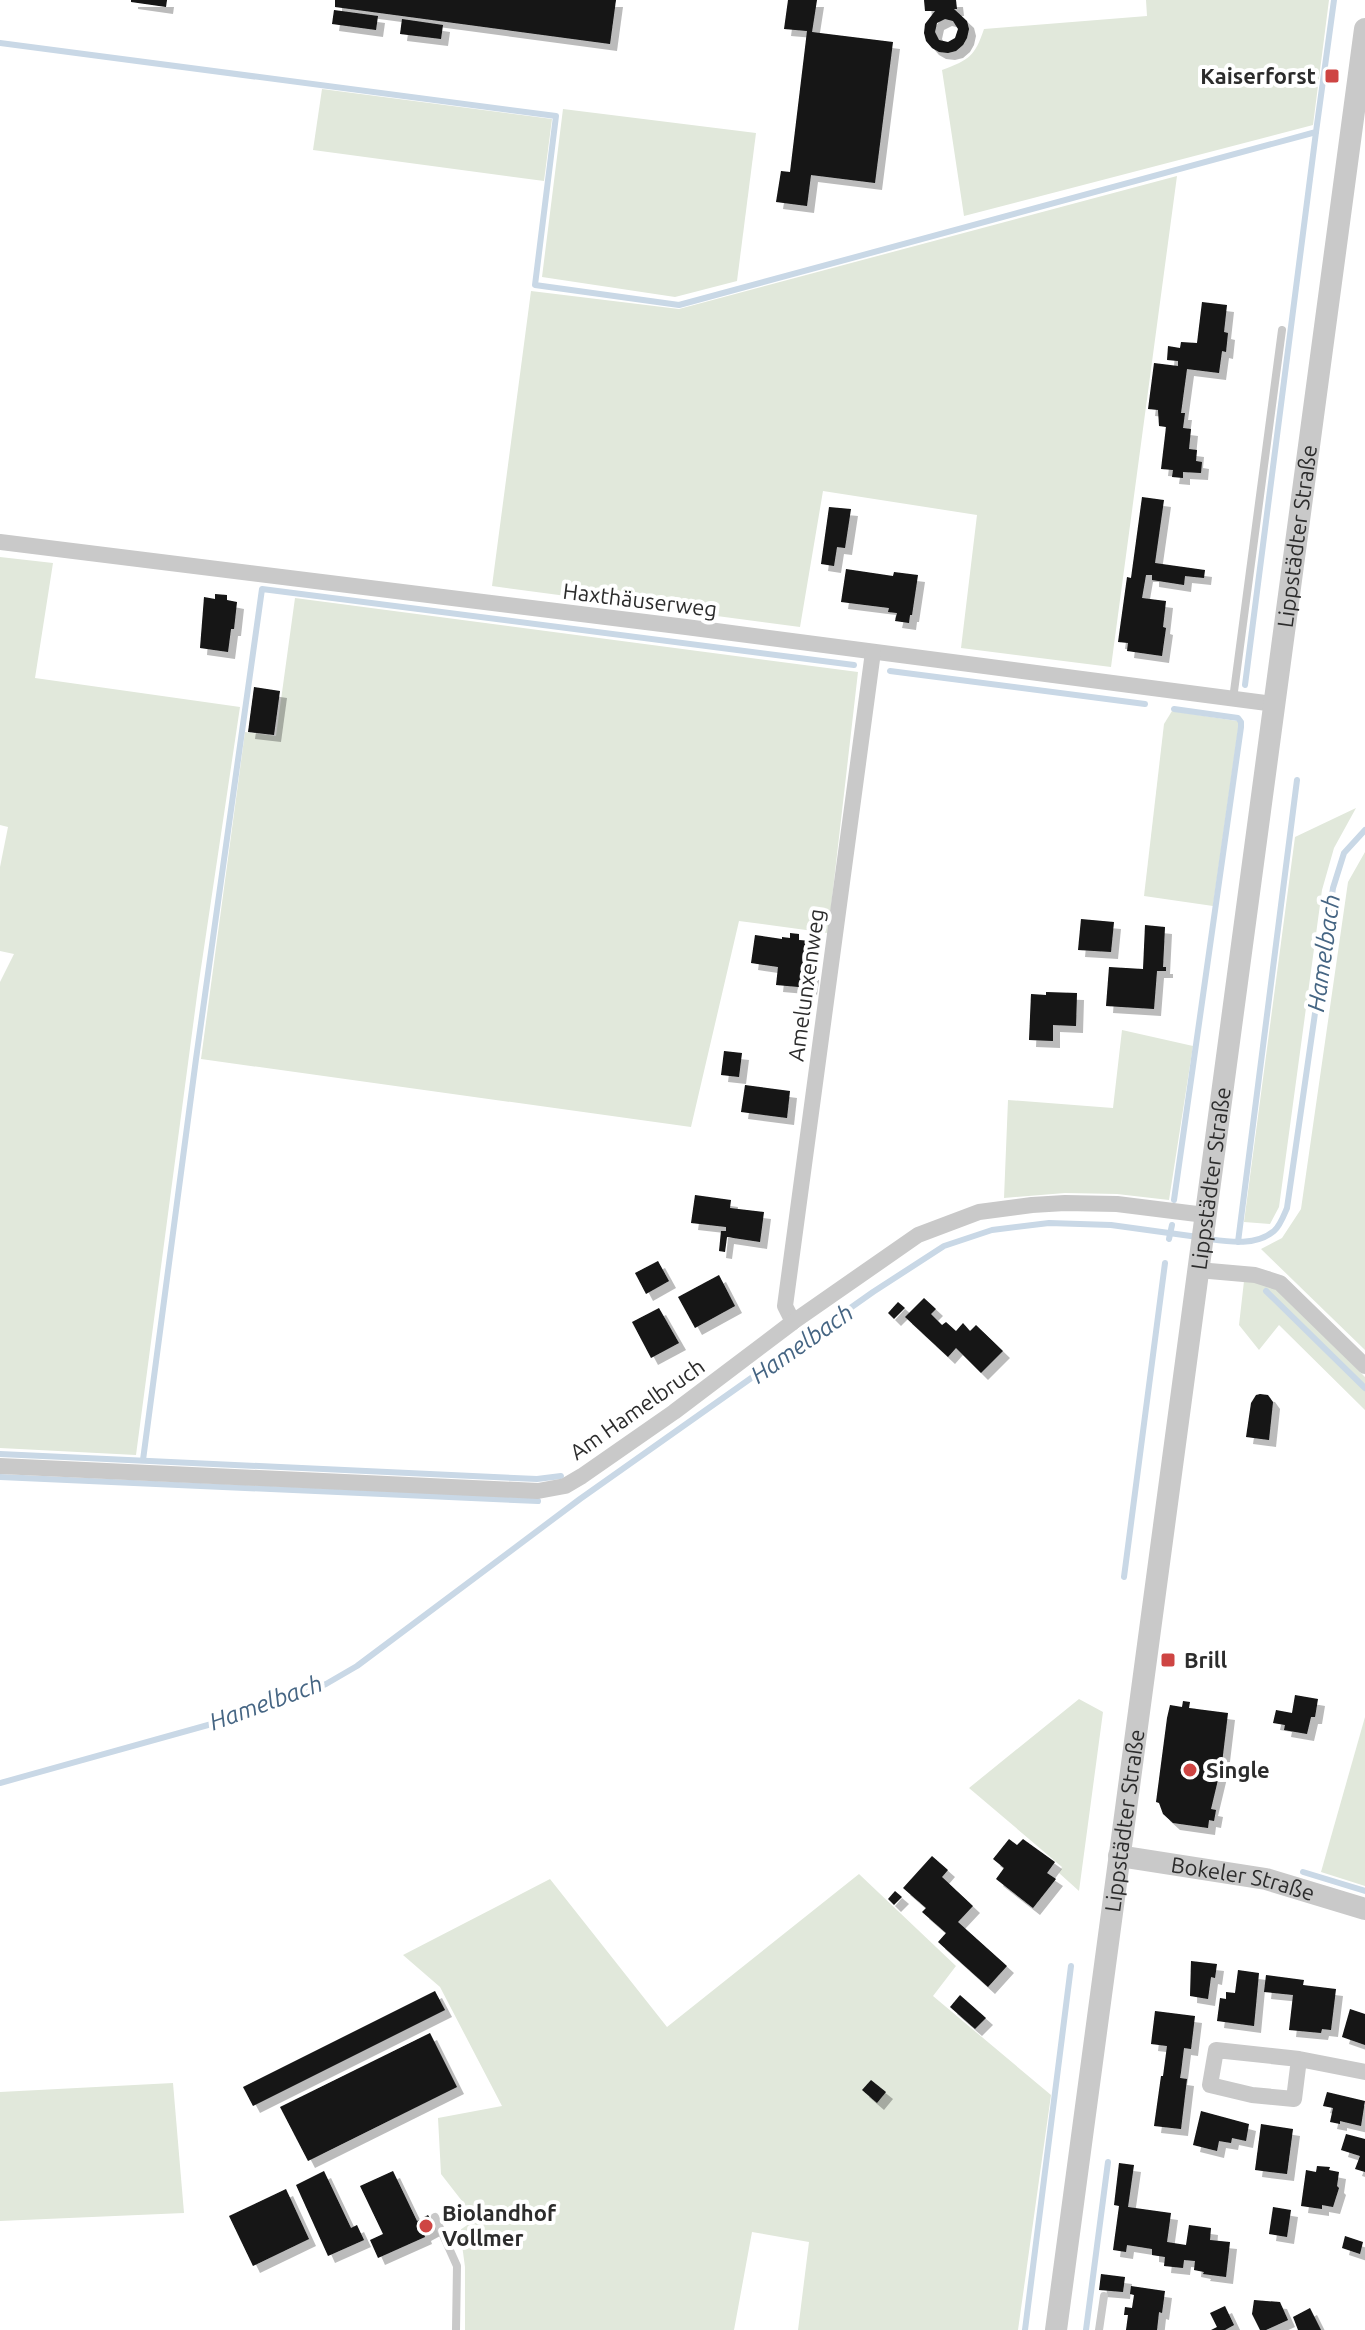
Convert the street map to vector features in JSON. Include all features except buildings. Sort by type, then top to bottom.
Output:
[{"type":"street","name":"Lippstädter Straße","points":[[1056,2330],[1365,29]]},
{"type":"street","name":"Haxthäuserweg","points":[[0,542],[1274,704]]},
{"type":"street","name":"Amelunxenweg","points":[[793,1322],[785,1306],[873,652]]},
{"type":"street","name":"Am Hamelbruch","points":[[0,1466],[538,1491],[565,1486],[674,1412],[793,1322],[918,1235],[979,1212],[1065,1203],[1117,1204],[1205,1217]]},
{"type":"street","points":[[1199,1261],[1280,1283],[1365,1366]]},
{"type":"street","name":"Bokeler Straße","points":[[1119,1856],[1266,1879],[1365,1909]]},
{"type":"street","points":[[1299,2059],[1294,2099],[1252,2095],[1210,2085],[1216,2050],[1299,2059],[1365,2072]]},
{"type":"lane","points":[[1233,700],[1282,330]]},
{"type":"lane","points":[[435,2217],[457,2266],[456,2330]]},
{"type":"lane","points":[[1099,2330],[1104,2296]]},
{"type":"shaded area","points":[[1146,0],[1329,0],[1313,125],[964,216],[942,70],[970,56],[984,29],[1147,16]]},
{"type":"shaded area","points":[[322,89],[552,119],[544,181],[313,150]]},
{"type":"shaded area","points":[[563,109],[756,133],[737,281],[675,297],[542,277]]},
{"type":"shaded area","points":[[1177,176],[1111,667],[961,648],[977,515],[823,491],[800,627],[492,586],[531,291],[679,309]]},
{"type":"shaded area","points":[[0,557],[53,563],[35,678],[240,707],[198,988],[136,1455],[0,1448],[0,982],[14,954],[0,951],[0,867],[8,827],[0,825]]},
{"type":"shaded area","points":[[295,598],[858,672],[828,933],[739,921],[691,1127],[201,1059],[245,732],[276,736]]},
{"type":"shaded area","points":[[1172,711],[1239,723],[1213,906],[1144,896],[1164,724]]},
{"type":"shaded area","points":[[1356,808],[1334,848],[1322,890],[1279,1207],[1270,1224],[1244,1222],[1295,837]]},
{"type":"shaded area","points":[[1365,852],[1365,1350],[1261,1249],[1282,1238],[1301,1209],[1348,882]]},
{"type":"shaded area","points":[[1122,1030],[1193,1046],[1169,1200],[1117,1194],[1065,1193],[1004,1198],[1008,1100],[1113,1108]]},
{"type":"shaded area","points":[[1244,1281],[1254,1281],[1279,1290],[1365,1377],[1365,1410],[1279,1325],[1259,1350],[1239,1325]]},
{"type":"shaded area","points":[[1079,1699],[1103,1712],[1079,1891],[1059,1873],[1062,1867],[969,1788]]},
{"type":"shaded area","points":[[1365,1717],[1365,1886],[1321,1872]]},
{"type":"shaded area","points":[[859,1874],[956,1966],[933,1996],[1051,2095],[1018,2330],[798,2330],[809,2242],[752,2232],[734,2330],[465,2330],[465,2267],[460,2230],[476,2219],[441,2174],[438,2118],[502,2106],[440,1987],[403,1955],[550,1879],[667,2027]]},
{"type":"shaded area","points":[[173,2083],[184,2213],[0,2221],[0,2092]]},
{"type":"waterway","points":[[0,43],[556,116],[535,285],[679,305],[1316,132],[1334,0]]},
{"type":"waterway","points":[[1245,685],[1316,132]]},
{"type":"waterway","points":[[143,1460],[262,589],[854,665]]},
{"type":"waterway","points":[[890,671],[1145,704]]},
{"type":"waterway","points":[[1174,709],[1238,718],[1241,727],[1174,1200]]},
{"type":"waterway","points":[[1238,1242],[1297,780]]},
{"type":"waterway","name":"Hamelbach","points":[[1209,1239],[1243,1242],[1267,1236],[1276,1229],[1287,1208],[1333,888],[1344,853],[1365,830]]},
{"type":"waterway","name":"Hamelbach","points":[[0,1783],[251,1713],[326,1684],[357,1666],[580,1499],[873,1292],[944,1246],[992,1230],[1049,1223],[1111,1225],[1198,1237]]},
{"type":"waterway","name":"Hamelbach","points":[[1169,1239],[1172,1225]]},
{"type":"waterway","points":[[1124,1577],[1165,1263]]},
{"type":"waterway","points":[[1266,1291],[1365,1388]]},
{"type":"waterway","points":[[0,1454],[537,1479],[561,1476]]},
{"type":"waterway","points":[[0,1477],[538,1501]]},
{"type":"waterway","points":[[1303,1872],[1365,1891]]},
{"type":"waterway","points":[[1025,2330],[1071,1966]]},
{"type":"waterway","points":[[1086,2330],[1108,2162]]},
{"type":"place","name":"Kaiserforst","points":[[1332,76]]},
{"type":"place","name":"Brill","points":[[1168,1660]]},
{"type":"place","name":"Single","points":[[1190,1770]]},
{"type":"place","name":"Biolandhof Vollmer","points":[[426,2226]]}]
